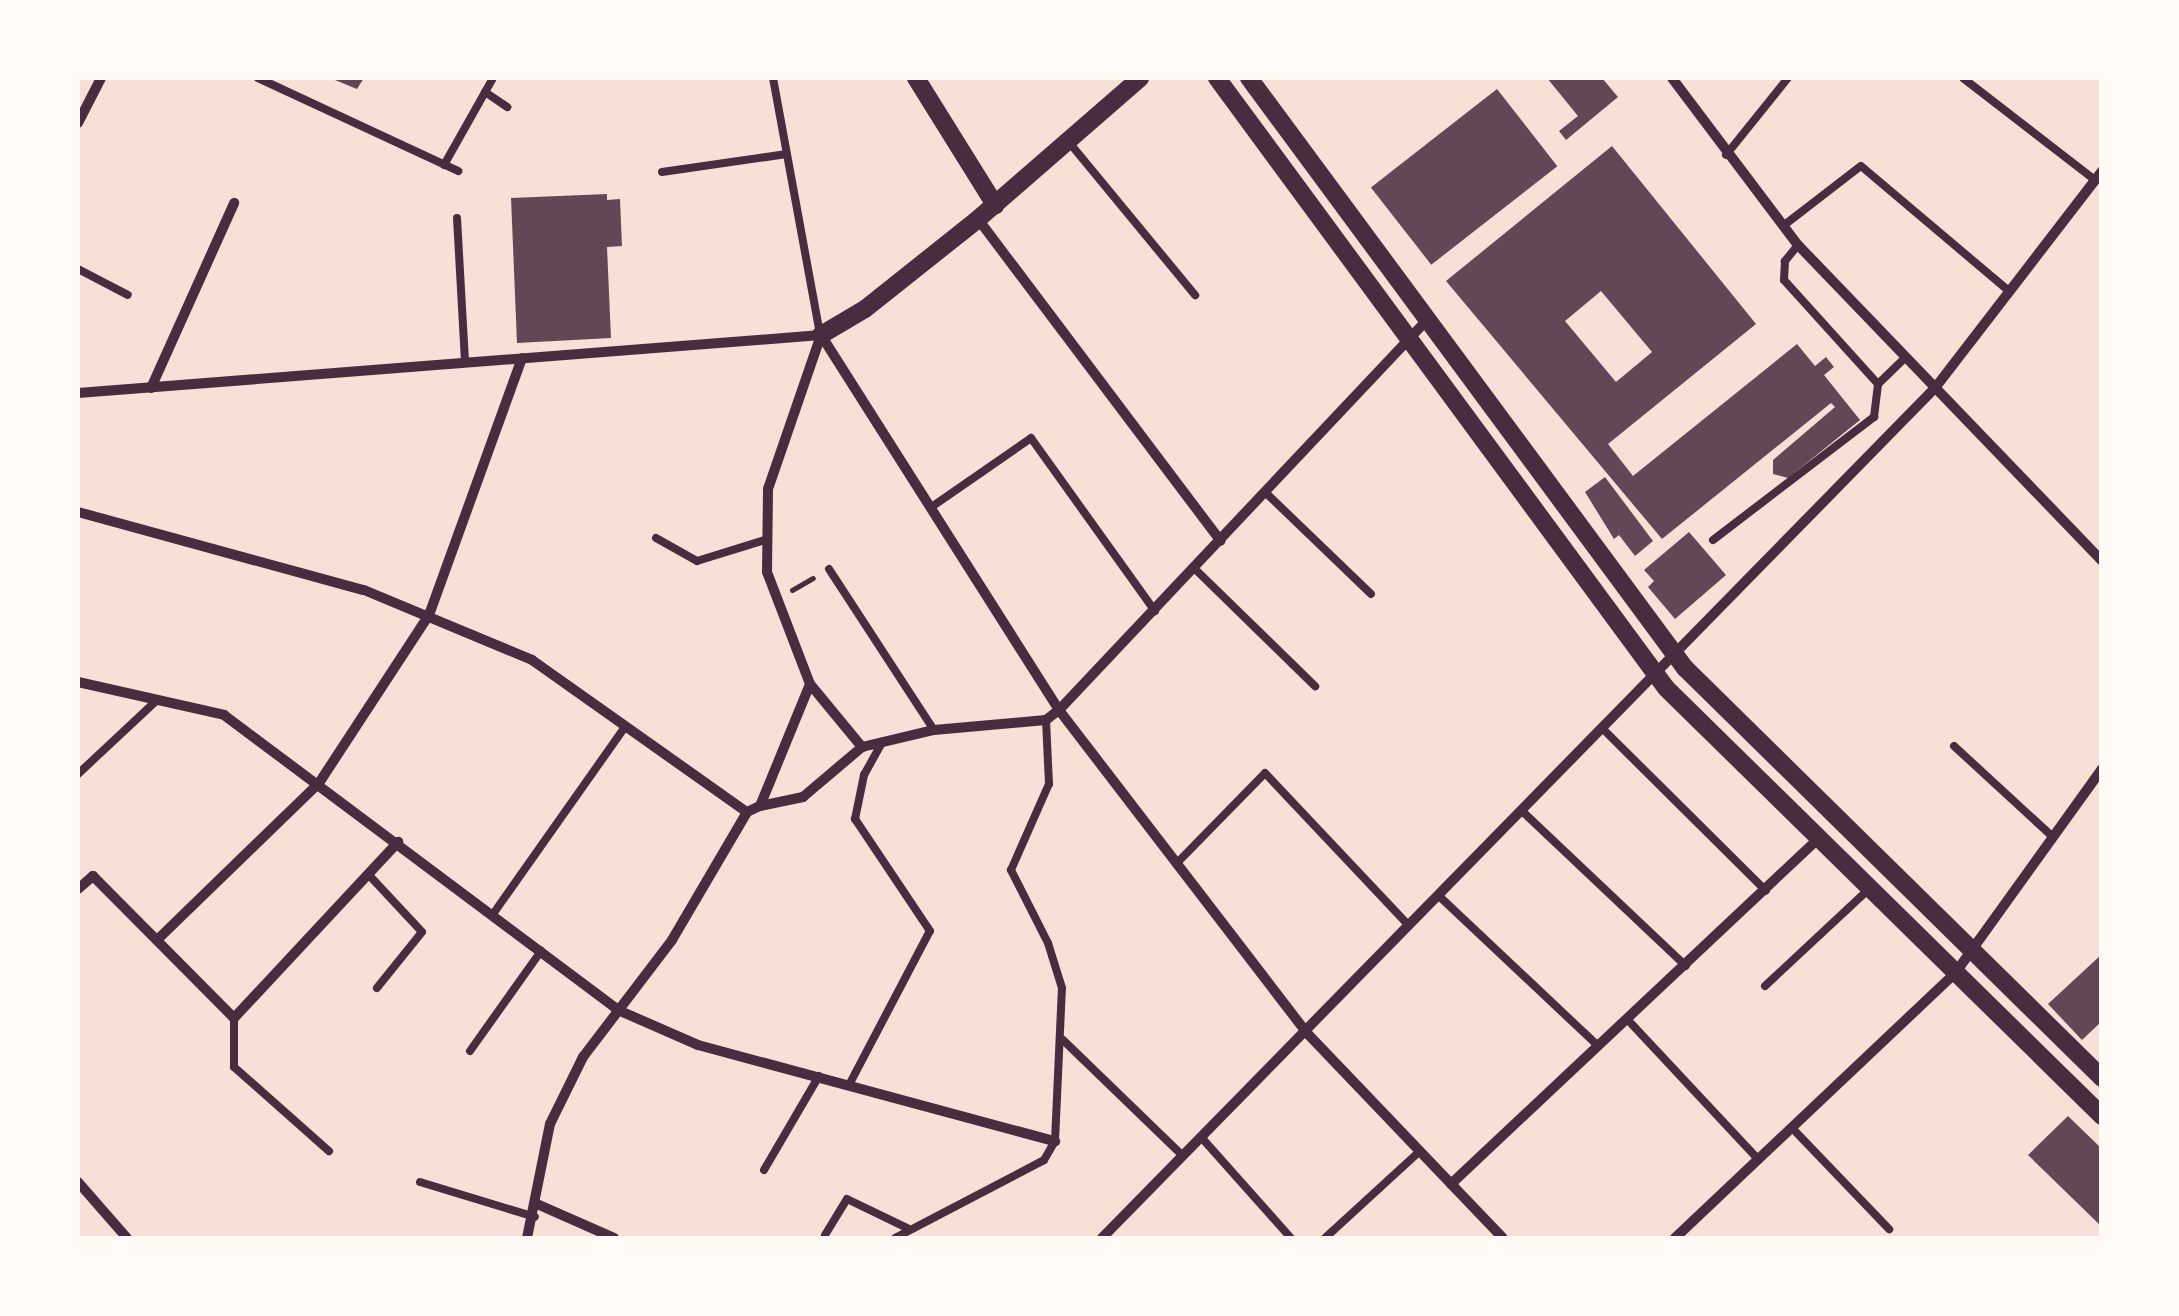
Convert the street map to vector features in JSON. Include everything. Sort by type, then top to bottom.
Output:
[{"type":"street","points":[[78,123],[101,78]]},
{"type":"street","points":[[916,78],[995,205]]},
{"type":"street","points":[[78,394],[821,334],[866,309],[995,205],[1140,78]]},
{"type":"street","points":[[1217,78],[1656,674],[2102,1116]]},
{"type":"street","points":[[1249,78],[1675,654],[2102,1078]]},
{"type":"street","points":[[1672,78],[1726,155],[1798,245],[2101,558]]},
{"type":"street","points":[[1102,1238],[1935,388],[2098,176]]},
{"type":"street","points":[[150,388],[234,204]]},
{"type":"street","points":[[978,219],[1221,541]]},
{"type":"street","points":[[528,1238],[550,1124],[583,1057],[672,940],[747,812],[803,797],[862,747],[934,730],[1046,720],[1195,569],[1426,321]]},
{"type":"street","points":[[821,334],[1059,710],[1305,1031],[1503,1238]]},
{"type":"street","points":[[821,334],[768,489],[767,572],[781,596],[810,684],[862,747]]},
{"type":"street","points":[[157,940],[318,783],[429,614],[522,358]]},
{"type":"street","points":[[78,512],[170,532],[429,614],[532,660],[747,812]]},
{"type":"street","points":[[78,682],[224,716],[398,842],[618,1010],[698,1045],[1055,1142]]},
{"type":"street","points":[[760,806],[810,684]]},
{"type":"street","points":[[1675,1238],[1956,972],[2102,769]]},
{"type":"street","points":[[1452,1184],[1819,838]]},
{"type":"street","points":[[78,889],[93,876],[234,1018],[398,842]]},
{"type":"street","points":[[78,1182],[127,1238]]},
{"type":"street","points":[[537,1204],[614,1238]]},
{"type":"lane","points":[[258,78],[458,171]]},
{"type":"lane","points":[[444,165],[493,78]]},
{"type":"lane","points":[[772,78],[821,334]]},
{"type":"lane","points":[[1726,155],[1788,78]]},
{"type":"lane","points":[[1962,78],[2098,176]]},
{"type":"lane","points":[[484,92],[507,106]]},
{"type":"lane","points":[[1068,141],[1195,295]]},
{"type":"lane","points":[[662,172],[787,154]]},
{"type":"lane","points":[[1783,226],[1861,166],[2010,292]]},
{"type":"lane","points":[[456,218],[464,362]]},
{"type":"lane","points":[[1798,245],[1785,261],[1784,280],[1878,384]]},
{"type":"lane","points":[[78,270],[128,296]]},
{"type":"lane","points":[[1713,540],[1874,416],[1878,384],[1906,358]]},
{"type":"lane","points":[[930,508],[981,467],[1031,438],[1155,611]]},
{"type":"lane","points":[[1265,492],[1371,594]]},
{"type":"lane","points":[[656,538],[696,561],[768,540]]},
{"type":"lane","points":[[828,569],[934,730]]},
{"type":"lane","points":[[1195,569],[1315,686]]},
{"type":"lane","points":[[78,774],[157,700]]},
{"type":"lane","points":[[895,1238],[907,1228],[1044,1160],[1055,1142],[1063,1040],[1062,988],[1048,943],[1011,870],[1049,784],[1046,720]]},
{"type":"lane","points":[[493,914],[626,727]]},
{"type":"lane","points":[[1604,730],[1766,892]]},
{"type":"lane","points":[[849,1084],[930,930],[855,819],[864,775],[882,742]]},
{"type":"lane","points":[[1954,746],[2054,837]]},
{"type":"lane","points":[[1176,864],[1265,773],[1409,926]]},
{"type":"lane","points":[[1523,812],[1686,966]]},
{"type":"lane","points":[[368,874],[422,932],[377,988]]},
{"type":"lane","points":[[1765,986],[1870,888]]},
{"type":"lane","points":[[1439,896],[1598,1046]]},
{"type":"lane","points":[[470,1050],[541,951]]},
{"type":"lane","points":[[234,1018],[234,1067],[329,1151]]},
{"type":"lane","points":[[1627,1019],[1759,1160]]},
{"type":"lane","points":[[1063,1040],[1183,1156]]},
{"type":"lane","points":[[764,1170],[818,1076]]},
{"type":"lane","points":[[1793,1128],[1889,1229]]},
{"type":"lane","points":[[1202,1137],[1291,1238]]},
{"type":"lane","points":[[1325,1238],[1420,1151]]},
{"type":"lane","points":[[420,1182],[535,1217]]},
{"type":"lane","points":[[825,1234],[847,1198],[907,1228]]},
{"type":"path","points":[[781,596],[828,569]]},
{"type":"building","points":[[330,78],[364,78],[357,89]]},
{"type":"building","points":[[1547,78],[1602,78],[1618,97],[1566,140],[1559,131],[1578,116]]},
{"type":"building","points":[[1497,89],[1557,166],[1431,265],[1371,188]]},
{"type":"building","points":[[1612,146],[1756,324],[1608,444],[1633,476],[1797,344],[1815,366],[1826,357],[1834,367],[1824,375],[1860,420],[1788,478],[1773,474],[1773,460],[1835,407],[1831,403],[1662,539],[1446,281]],"holes":[[[1601,291],[1652,352],[1616,382],[1565,321]]]},
{"type":"building","points":[[607,194],[607,200],[620,199],[622,246],[607,247],[611,338],[517,343],[511,198]]},
{"type":"building","points":[[1605,477],[1653,541],[1635,556],[1619,535],[1614,539],[1585,492]]},
{"type":"building","points":[[1689,532],[1726,575],[1675,619],[1648,587],[1654,581],[1644,570]]},
{"type":"building","points":[[2102,954],[2102,1021],[2082,1040],[2048,1004]]},
{"type":"building","points":[[2068,1116],[2102,1149],[2102,1227],[2028,1155]]}]
